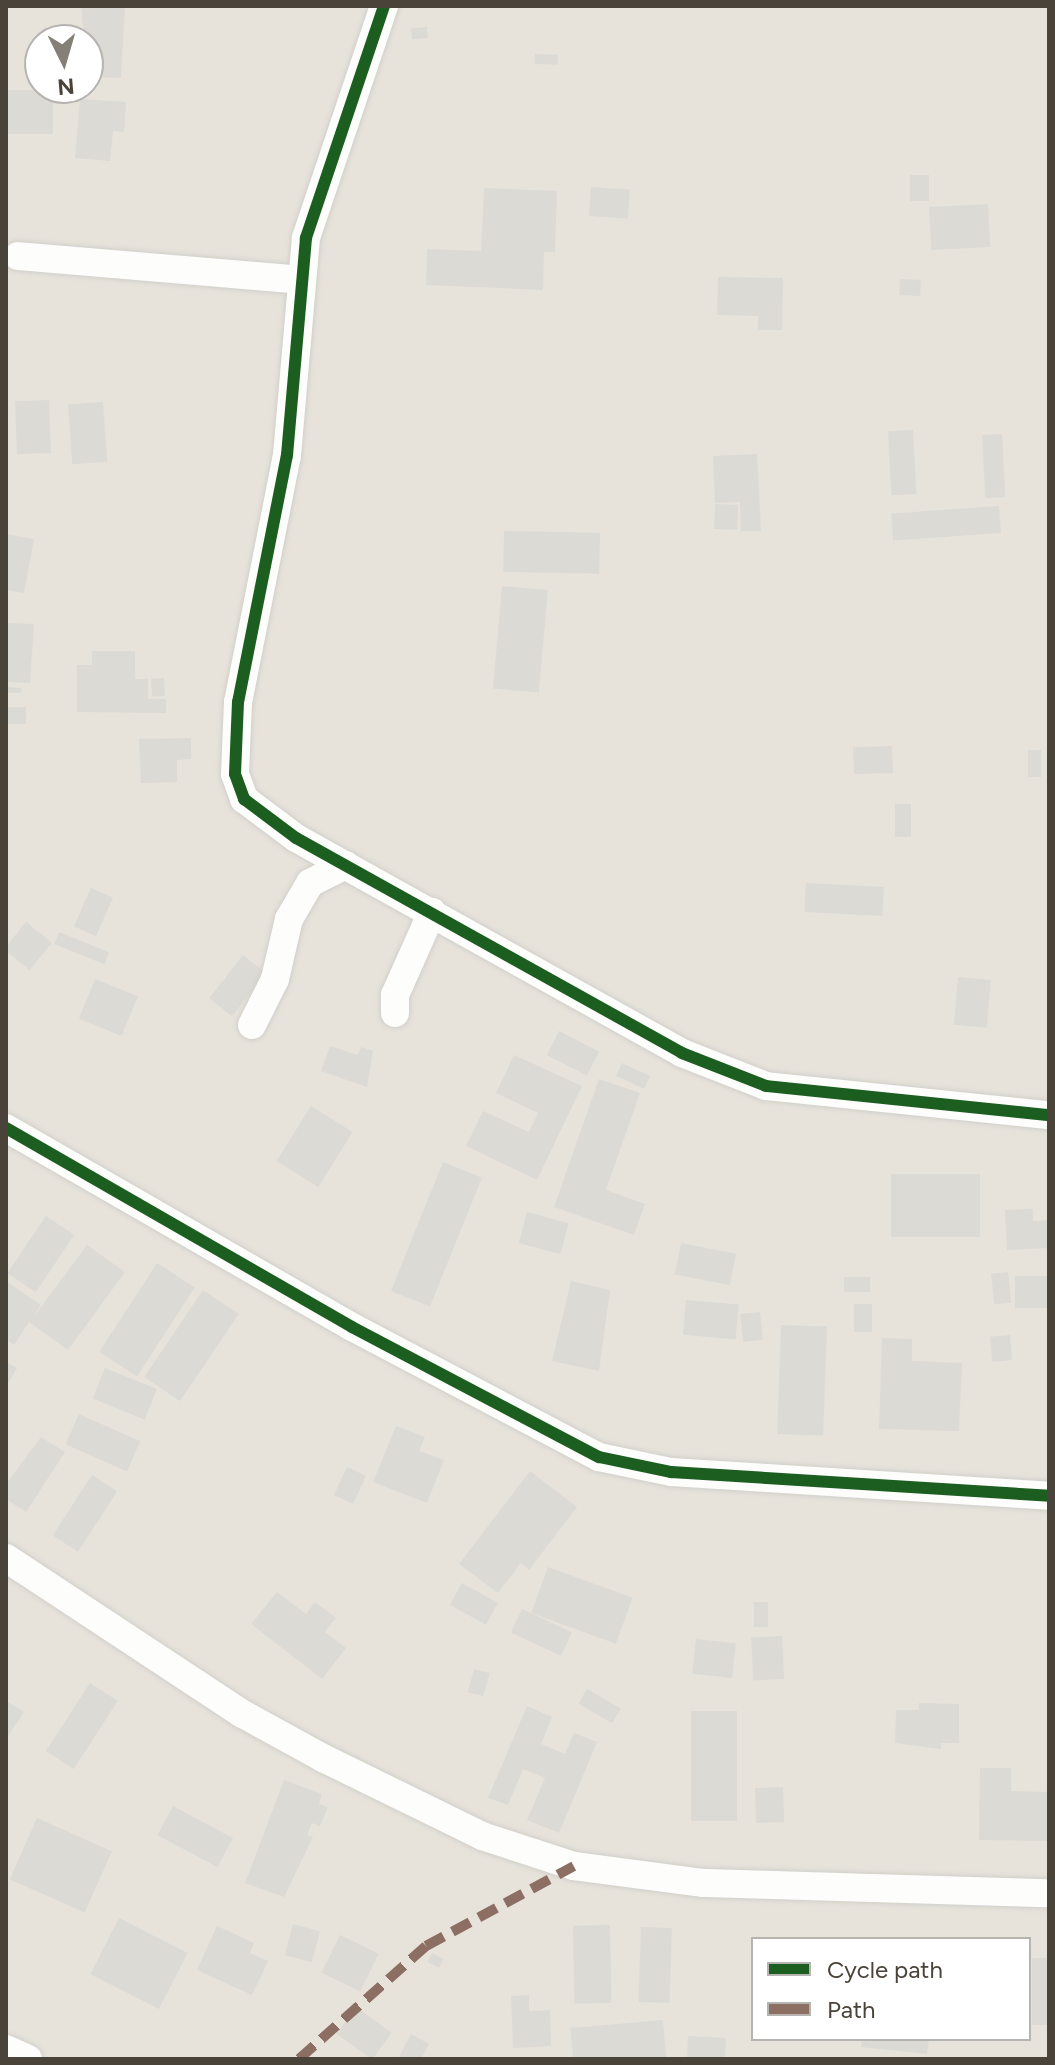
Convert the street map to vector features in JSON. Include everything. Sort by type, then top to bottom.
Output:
[{"type":"street","points":[[384,6],[311,224],[301,280],[287,455],[238,702],[235,774],[258,815],[682,1053],[766,1086],[1049,1115]]},
{"type":"street","points":[[18,256],[301,280]]},
{"type":"street","points":[[252,1025],[310,883],[346,865]]},
{"type":"street","points":[[395,1013],[395,995],[432,912]]},
{"type":"street","points":[[6,1128],[352,1327],[599,1457],[671,1472],[1049,1496]]},
{"type":"street","points":[[6,1558],[323,1758],[482,1836],[561,1862],[704,1883],[1049,1893]]},
{"type":"street","points":[[6,2049],[10,2059]]},
{"type":"street","points":[[6,2049],[28,2059]]},
{"type":"shaded area","points":[[6,6],[1049,6],[1049,2059],[6,2059]]},
{"type":"building","points":[[81,6],[125,6],[121,78],[104,77],[104,24],[83,24]]},
{"type":"building","points":[[427,27],[428,38],[412,39],[411,28]]},
{"type":"building","points":[[535,54],[558,55],[558,65],[535,64]]},
{"type":"building","points":[[6,90],[24,90],[24,104],[53,104],[53,134],[6,134]]},
{"type":"building","points":[[126,102],[124,132],[113,131],[110,161],[75,158],[80,104]]},
{"type":"building","points":[[910,175],[929,175],[929,201],[910,201]]},
{"type":"building","points":[[591,187],[630,190],[628,219],[589,216]]},
{"type":"building","points":[[484,188],[557,191],[555,252],[544,252],[543,290],[426,285],[427,249],[481,251]]},
{"type":"building","points":[[988,204],[990,247],[931,250],[929,207]]},
{"type":"building","points":[[718,277],[783,278],[782,330],[758,330],[758,316],[717,315]]},
{"type":"building","points":[[900,279],[921,280],[920,296],[899,295]]},
{"type":"building","points":[[49,400],[51,453],[17,454],[15,401]]},
{"type":"building","points":[[103,402],[107,462],[72,464],[68,404]]},
{"type":"building","points":[[913,430],[916,494],[891,495],[888,431]]},
{"type":"building","points":[[1002,434],[1005,497],[985,498],[982,435]]},
{"type":"building","points":[[757,454],[761,531],[741,531],[740,502],[715,503],[713,456]]},
{"type":"building","points":[[715,504],[738,505],[737,530],[714,529]]},
{"type":"building","points":[[999,506],[1001,533],[893,540],[891,514]]},
{"type":"building","points":[[504,531],[600,533],[599,574],[503,572]]},
{"type":"building","points":[[6,534],[34,539],[24,593],[6,590]]},
{"type":"building","points":[[502,586],[548,590],[539,693],[493,689]]},
{"type":"building","points":[[6,623],[34,624],[30,683],[6,682]]},
{"type":"building","points":[[92,651],[135,651],[135,679],[148,679],[148,699],[166,699],[166,713],[77,712],[77,665],[92,665]]},
{"type":"building","points":[[164,678],[165,696],[152,697],[151,679]]},
{"type":"building","points":[[6,687],[22,688],[21,693],[6,693]]},
{"type":"building","points":[[6,707],[26,707],[26,724],[6,724]]},
{"type":"building","points":[[191,738],[191,759],[177,760],[177,782],[141,783],[139,739]]},
{"type":"building","points":[[892,746],[893,773],[854,774],[853,747]]},
{"type":"building","points":[[1028,750],[1041,750],[1041,777],[1028,777]]},
{"type":"building","points":[[895,804],[911,804],[911,837],[895,837]]},
{"type":"building","points":[[806,883],[884,887],[882,916],[804,912]]},
{"type":"building","points":[[91,888],[113,898],[96,936],[74,926]]},
{"type":"building","points":[[26,922],[52,943],[30,970],[6,951]]},
{"type":"building","points":[[59,932],[109,952],[104,964],[54,944]]},
{"type":"building","points":[[243,955],[266,973],[232,1016],[209,998]]},
{"type":"building","points":[[958,977],[991,980],[987,1028],[954,1025]]},
{"type":"building","points":[[95,979],[138,996],[122,1036],[79,1019]]},
{"type":"building","points":[[559,1031],[599,1051],[587,1075],[547,1055]]},
{"type":"building","points":[[330,1046],[358,1055],[361,1047],[373,1051],[367,1087],[321,1071]]},
{"type":"building","points":[[514,1055],[582,1086],[537,1180],[466,1146],[483,1111],[529,1132],[538,1113],[496,1093]]},
{"type":"building","points":[[622,1063],[650,1076],[644,1089],[616,1076]]},
{"type":"building","points":[[599,1079],[640,1093],[606,1190],[645,1204],[634,1235],[554,1207]]},
{"type":"building","points":[[311,1106],[353,1132],[318,1187],[277,1161]]},
{"type":"building","points":[[443,1162],[482,1178],[430,1307],[391,1291]]},
{"type":"building","points":[[891,1174],[980,1174],[980,1237],[891,1237]]},
{"type":"building","points":[[1033,1209],[1033,1221],[1049,1220],[1049,1248],[1007,1250],[1005,1210]]},
{"type":"building","points":[[527,1212],[569,1223],[560,1254],[519,1243]]},
{"type":"building","points":[[46,1216],[74,1235],[36,1292],[7,1273]]},
{"type":"building","points":[[681,1243],[736,1254],[730,1285],[675,1274]]},
{"type":"building","points":[[87,1245],[125,1272],[68,1350],[29,1322],[14,1345],[6,1339],[6,1281],[41,1305],[32,1319]]},
{"type":"building","points":[[157,1263],[195,1288],[137,1376],[99,1352]]},
{"type":"building","points":[[1008,1272],[1011,1303],[994,1305],[991,1274]]},
{"type":"building","points":[[1015,1276],[1049,1276],[1049,1308],[1015,1308]]},
{"type":"building","points":[[844,1277],[870,1277],[870,1292],[844,1292]]},
{"type":"building","points":[[571,1281],[610,1290],[599,1371],[552,1361]]},
{"type":"building","points":[[203,1290],[239,1314],[180,1401],[144,1377]]},
{"type":"building","points":[[686,1300],[739,1305],[736,1339],[683,1335]]},
{"type":"building","points":[[854,1304],[872,1304],[872,1332],[854,1332]]},
{"type":"building","points":[[760,1312],[763,1340],[743,1342],[740,1314]]},
{"type":"building","points":[[781,1325],[827,1327],[823,1436],[777,1434]]},
{"type":"building","points":[[1010,1335],[1012,1360],[992,1362],[990,1337]]},
{"type":"building","points":[[882,1338],[912,1339],[912,1361],[962,1363],[959,1431],[879,1429]]},
{"type":"building","points":[[6,1362],[17,1368],[6,1387]]},
{"type":"building","points":[[105,1368],[157,1389],[145,1420],[93,1399]]},
{"type":"building","points":[[79,1414],[140,1441],[127,1471],[66,1444]]},
{"type":"building","points":[[396,1426],[425,1437],[419,1451],[444,1460],[427,1503],[373,1482]]},
{"type":"building","points":[[41,1437],[65,1452],[26,1512],[6,1499],[6,1484]]},
{"type":"building","points":[[347,1467],[366,1476],[353,1504],[334,1495]]},
{"type":"building","points":[[530,1471],[577,1507],[529,1570],[521,1563],[498,1593],[459,1564]]},
{"type":"building","points":[[92,1475],[117,1491],[78,1552],[53,1535]]},
{"type":"building","points":[[548,1567],[633,1598],[616,1644],[531,1613]]},
{"type":"building","points":[[462,1583],[498,1603],[486,1625],[450,1605]]},
{"type":"building","points":[[277,1592],[306,1614],[315,1602],[336,1618],[325,1632],[346,1648],[322,1679],[251,1624]]},
{"type":"building","points":[[754,1602],[768,1602],[768,1627],[754,1627]]},
{"type":"building","points":[[522,1609],[572,1632],[561,1656],[511,1633]]},
{"type":"building","points":[[782,1636],[784,1679],[753,1681],[751,1638]]},
{"type":"building","points":[[696,1639],[736,1643],[732,1678],[692,1674]]},
{"type":"building","points":[[474,1669],[489,1673],[483,1696],[468,1692]]},
{"type":"building","points":[[90,1683],[118,1701],[74,1769],[46,1751]]},
{"type":"building","points":[[587,1689],[621,1708],[612,1723],[578,1704]]},
{"type":"building","points":[[6,1701],[24,1712],[6,1739]]},
{"type":"building","points":[[919,1703],[959,1704],[959,1743],[941,1743],[941,1749],[895,1743],[896,1710],[919,1710]]},
{"type":"building","points":[[527,1706],[552,1717],[541,1744],[565,1754],[574,1733],[597,1742],[559,1833],[527,1820],[545,1778],[523,1769],[508,1805],[488,1798]]},
{"type":"building","points":[[691,1711],[737,1711],[737,1821],[691,1821]]},
{"type":"building","points":[[980,1768],[1011,1768],[1011,1791],[1049,1792],[1049,1841],[979,1840]]},
{"type":"building","points":[[284,1780],[322,1794],[319,1804],[328,1807],[320,1826],[312,1823],[307,1835],[313,1837],[284,1897],[245,1883]]},
{"type":"building","points":[[783,1787],[784,1822],[756,1823],[755,1788]]},
{"type":"building","points":[[173,1806],[233,1838],[218,1867],[158,1835]]},
{"type":"building","points":[[37,1818],[112,1851],[85,1913],[10,1879]]},
{"type":"building","points":[[119,1918],[188,1953],[159,2009],[90,1974]]},
{"type":"building","points":[[293,1924],[320,1931],[312,1962],[285,1955]]},
{"type":"building","points":[[610,1925],[611,2003],[574,2004],[573,1926]]},
{"type":"building","points":[[217,1926],[254,1943],[250,1953],[268,1961],[252,1995],[197,1970]]},
{"type":"building","points":[[641,1927],[672,1928],[669,2003],[638,2002]]},
{"type":"building","points":[[340,1935],[379,1954],[360,1992],[322,1973]]},
{"type":"building","points":[[432,1953],[444,1959],[439,1968],[427,1962]]},
{"type":"building","points":[[1032,1958],[1049,1958],[1049,2025],[1032,2025]]},
{"type":"building","points":[[529,1995],[529,2011],[550,2010],[551,2046],[513,2048],[511,1996]]},
{"type":"building","points":[[356,2007],[392,2033],[373,2059],[337,2034]]},
{"type":"building","points":[[663,2020],[666,2058],[573,2059],[570,2028]]},
{"type":"building","points":[[411,2034],[429,2044],[421,2059],[398,2059]]},
{"type":"building","points":[[688,2036],[726,2038],[725,2059],[687,2057]]},
{"type":"building","points":[[862,2041],[929,2041],[927,2054],[861,2047]]},
{"type":"marked path","points":[[299,2059],[426,1946],[574,1866]]},
{"type":"cycle path","points":[[384,6],[306,238],[287,455],[238,702],[235,774],[244,799],[296,838],[682,1053],[766,1086],[1049,1115]]},
{"type":"cycle path","points":[[6,1128],[352,1327],[599,1457],[671,1472],[1049,1496]]}]
